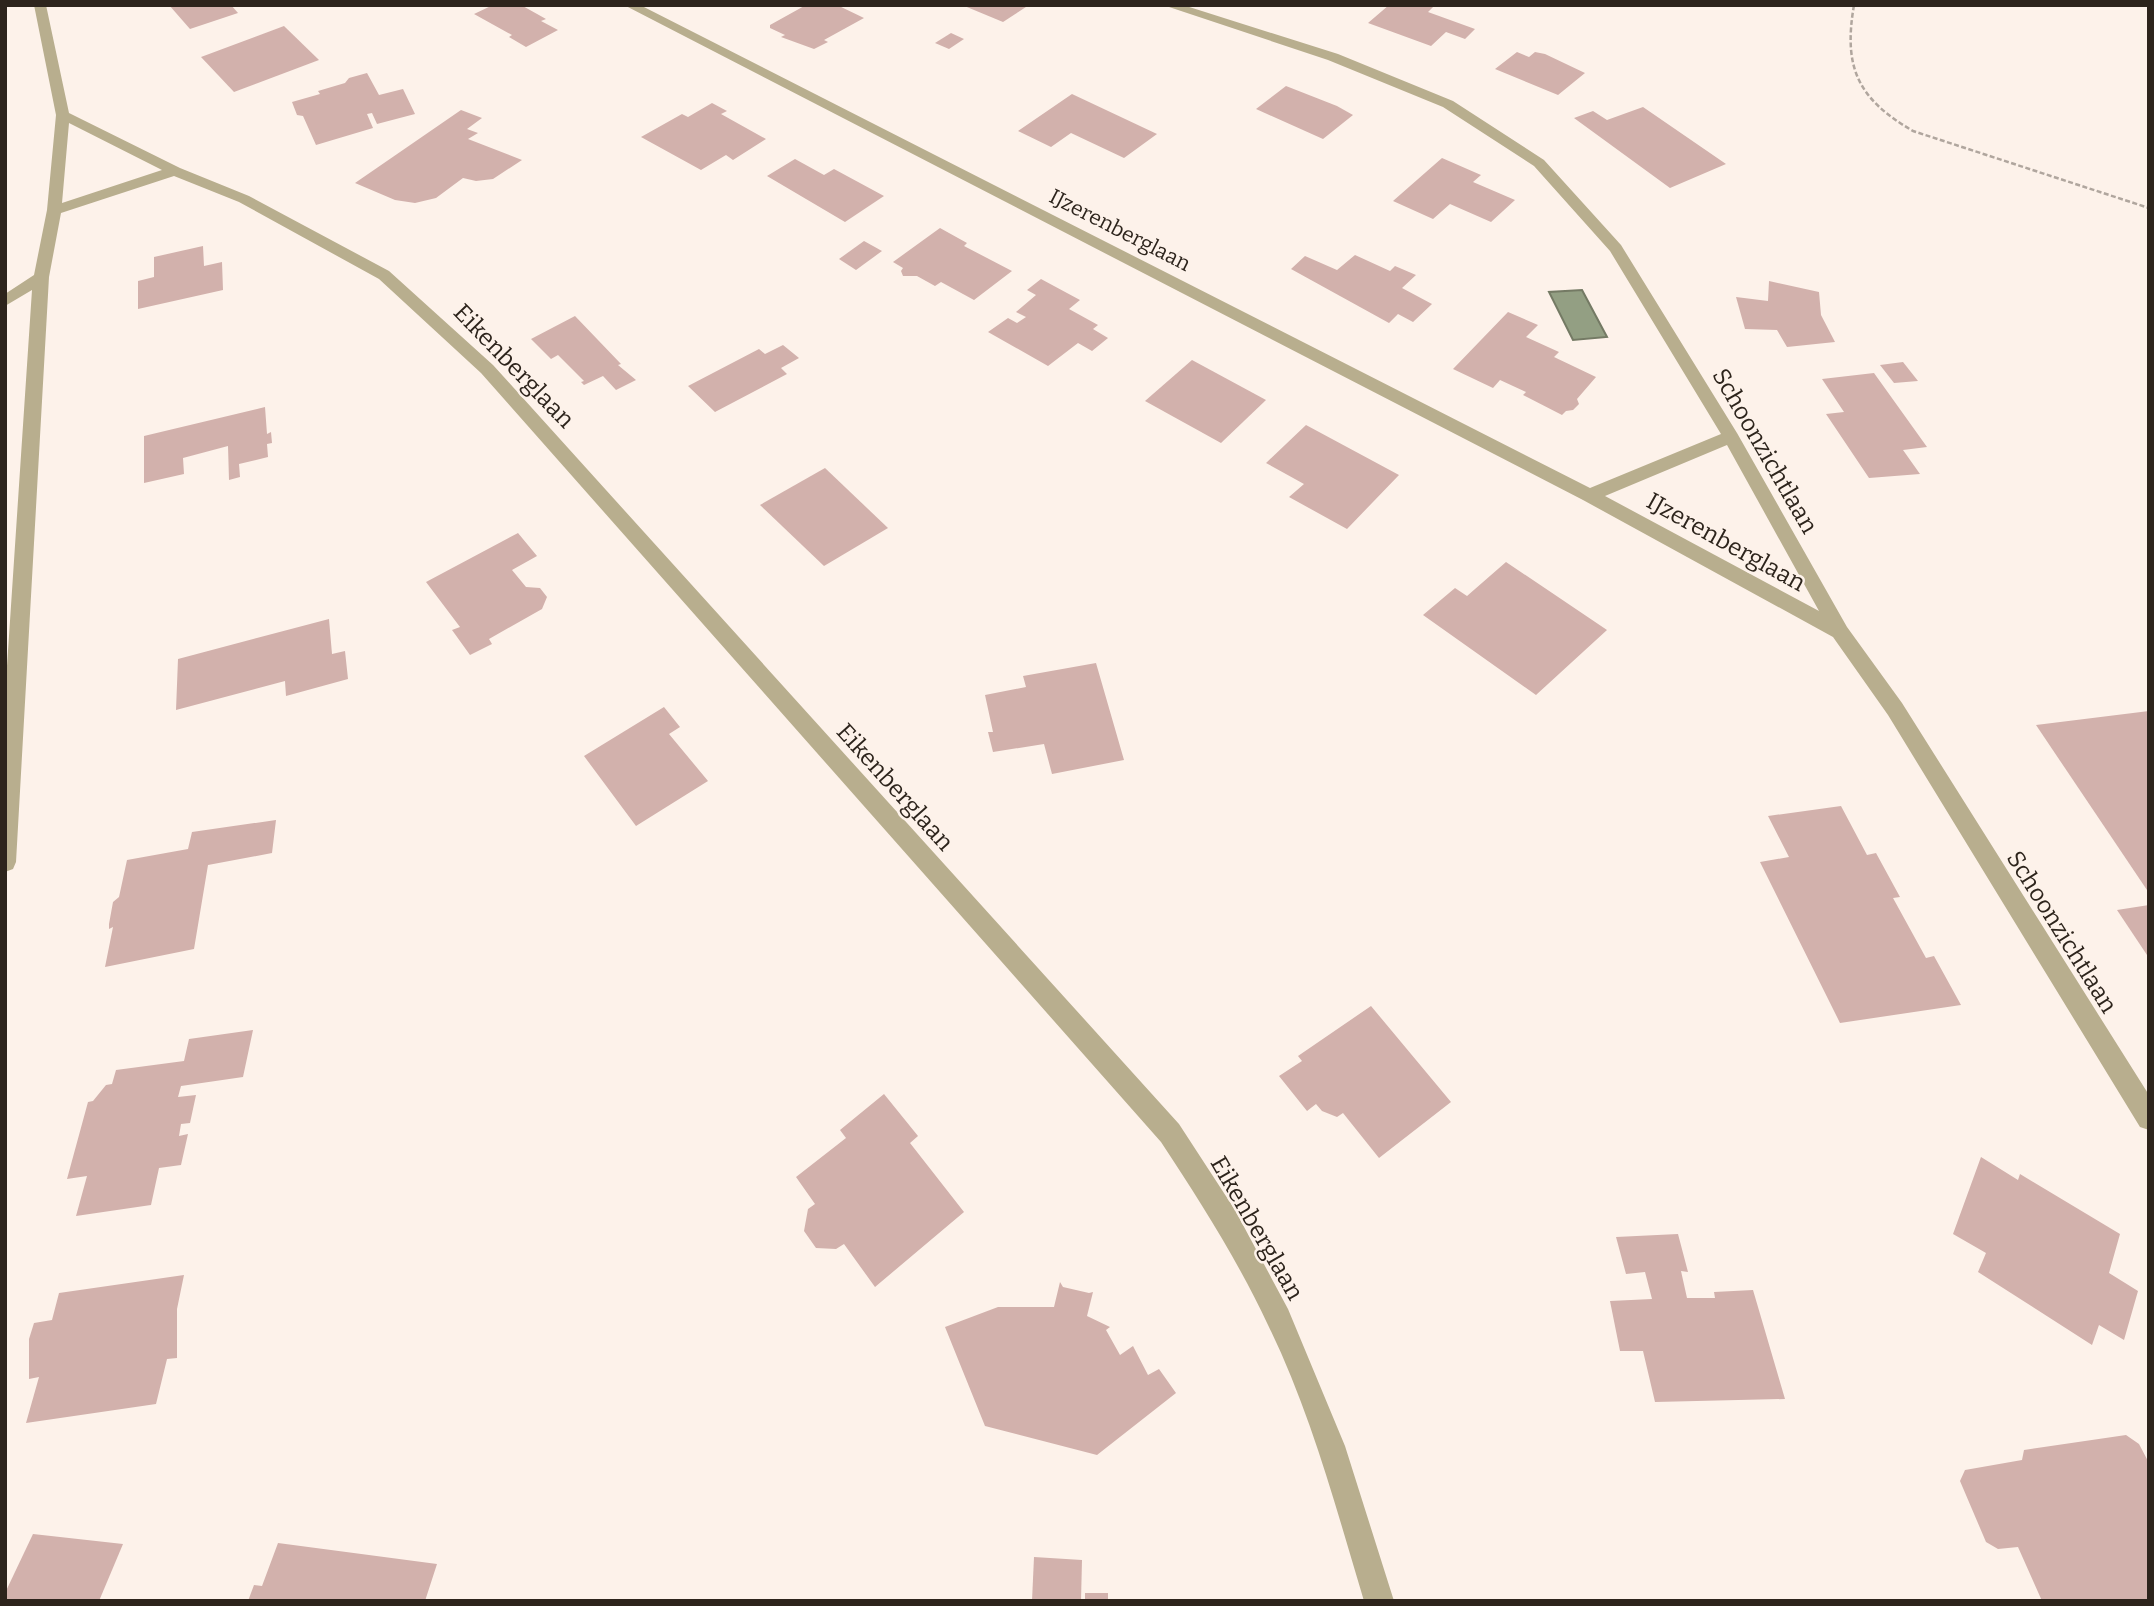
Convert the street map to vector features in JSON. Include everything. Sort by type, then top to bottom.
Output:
[{"type":"street","points":[[5,862],[41,277],[54,209],[63,116],[40,5]]},
{"type":"street","name":"IJzerenberglaan","points":[[630,5],[1589,495],[1840,632]]},
{"type":"street","name":"Schoonzichtlaan","points":[[1169,5],[1333,57],[1448,104],[1539,163],[1616,248],[1731,437],[1840,632],[1895,709],[2149,1118]]},
{"type":"street","name":"Eikenberglaan","points":[[63,116],[175,171],[244,199],[384,275],[487,369],[1170,1133],[1226,1219],[1279,1318],[1331,1446],[1379,1601]]},
{"type":"street","points":[[54,209],[175,171]]},
{"type":"street","points":[[5,301],[41,277]]},
{"type":"street","name":"IJzerenberglaan","points":[[1589,495],[1731,437]]},
{"type":"path","points":[[1854,5],[1850,23],[1849,60],[1867,99],[1889,119],[1913,131],[2149,208]]},
{"type":"shaded area","points":[[1582,290],[1607,337],[1573,340],[1549,292]]},
{"type":"building","points":[[169,5],[231,5],[238,13],[190,29]]},
{"type":"building","points":[[493,5],[521,5],[546,19],[541,21],[558,30],[526,47],[509,37],[512,35],[474,14]]},
{"type":"building","points":[[806,5],[837,5],[864,18],[824,40],[828,42],[814,49],[781,37],[785,35],[770,28],[770,25]]},
{"type":"building","points":[[962,5],[1029,5],[1003,22]]},
{"type":"building","points":[[1389,5],[1435,5],[1428,12],[1475,29],[1465,39],[1446,32],[1431,46],[1368,23]]},
{"type":"building","points":[[284,26],[319,60],[234,92],[201,57]]},
{"type":"building","points":[[951,33],[964,39],[949,49],[935,43]]},
{"type":"building","points":[[1517,52],[1529,57],[1535,52],[1545,54],[1585,73],[1558,95],[1495,69]]},
{"type":"building","points":[[367,73],[379,95],[403,89],[415,114],[377,124],[372,113],[367,114],[373,128],[316,145],[303,116],[297,115],[292,102],[320,94],[318,91]]},
{"type":"building","points":[[1286,86],[1353,115],[1323,139],[1256,109]]},
{"type":"building","points":[[1072,94],[1157,134],[1124,158],[1071,133],[1051,147],[1018,131]]},
{"type":"building","points":[[712,103],[727,111],[721,114],[766,139],[733,160],[726,155],[701,170],[641,137],[682,114],[688,117]]},
{"type":"building","points":[[1643,107],[1726,164],[1670,188],[1574,118],[1593,111],[1607,120]]},
{"type":"building","points":[[461,110],[482,118],[467,129],[478,133],[468,139],[522,160],[493,179],[476,181],[463,178],[436,198],[415,203],[395,200],[355,183]]},
{"type":"building","points":[[1442,158],[1481,175],[1473,182],[1515,200],[1491,222],[1450,204],[1433,219],[1393,201]]},
{"type":"building","points":[[795,159],[824,175],[834,169],[884,196],[845,222],[767,176]]},
{"type":"building","points":[[940,228],[967,243],[964,246],[1012,271],[974,300],[941,282],[935,286],[917,276],[903,276],[903,268],[893,262]]},
{"type":"building","points":[[864,241],[882,251],[856,270],[839,259]]},
{"type":"building","points":[[203,246],[204,266],[222,262],[223,290],[138,309],[138,281],[154,277],[154,257]]},
{"type":"building","points":[[1355,255],[1390,271],[1395,266],[1416,275],[1402,288],[1432,304],[1413,322],[1398,314],[1389,323],[1291,269],[1305,256],[1337,270]]},
{"type":"building","points":[[1041,279],[1080,300],[1069,309],[1098,325],[1093,329],[1108,338],[1092,351],[1078,343],[1048,366],[988,332],[1008,318],[1017,323],[1026,317],[1016,312],[1036,295],[1027,290]]},
{"type":"building","points":[[1769,281],[1819,292],[1821,315],[1835,342],[1787,347],[1777,330],[1745,329],[1736,297],[1768,301]]},
{"type":"building","points":[[1508,312],[1538,325],[1526,337],[1559,352],[1554,357],[1596,377],[1577,399],[1579,404],[1573,410],[1562,415],[1523,395],[1526,392],[1500,380],[1493,388],[1453,369]]},
{"type":"building","points":[[575,316],[621,364],[618,365],[636,380],[616,390],[603,376],[584,385],[581,382],[584,381],[558,355],[551,359],[531,339]]},
{"type":"building","points":[[783,345],[799,358],[781,368],[787,374],[715,412],[688,386],[759,349],[765,354]]},
{"type":"building","points":[[1192,360],[1266,400],[1221,443],[1145,401]]},
{"type":"building","points":[[1903,362],[1918,381],[1894,383],[1880,365]]},
{"type":"building","points":[[1874,373],[1927,447],[1903,450],[1920,474],[1869,478],[1826,414],[1844,412],[1822,379]]},
{"type":"building","points":[[265,407],[267,434],[271,432],[272,443],[267,444],[268,457],[239,464],[240,477],[229,480],[228,446],[183,458],[184,474],[144,483],[144,436]]},
{"type":"building","points":[[1306,425],[1399,475],[1347,529],[1289,497],[1304,484],[1266,463]]},
{"type":"building","points":[[825,468],[888,528],[824,566],[760,505]]},
{"type":"building","points":[[518,533],[537,556],[512,570],[526,587],[540,588],[547,597],[542,609],[489,639],[492,644],[470,655],[452,630],[460,627],[426,582]]},
{"type":"building","points":[[1506,562],[1607,630],[1536,695],[1423,615],[1455,588],[1467,596]]},
{"type":"building","points":[[329,619],[332,654],[345,651],[348,679],[286,696],[285,681],[176,710],[178,659]]},
{"type":"building","points":[[1096,663],[1124,760],[1052,774],[1044,744],[993,752],[988,732],[993,732],[985,695],[1026,687],[1023,676]]},
{"type":"building","points":[[664,707],[680,727],[669,734],[708,781],[636,826],[584,756]]},
{"type":"building","points":[[2149,711],[2149,893],[2036,725]]},
{"type":"building","points":[[1841,806],[1867,855],[1876,853],[1900,897],[1893,898],[1926,958],[1934,956],[1961,1005],[1840,1023],[1760,862],[1789,857],[1768,816]]},
{"type":"building","points":[[276,820],[272,853],[208,865],[194,949],[105,967],[113,927],[109,929],[113,902],[119,897],[127,860],[188,849],[192,832]]},
{"type":"building","points":[[2149,905],[2149,958],[2117,910]]},
{"type":"building","points":[[1371,1006],[1451,1102],[1379,1158],[1343,1113],[1337,1117],[1322,1111],[1316,1104],[1307,1111],[1279,1076],[1302,1061],[1298,1056]]},
{"type":"building","points":[[253,1030],[243,1077],[181,1086],[178,1097],[196,1095],[190,1123],[181,1124],[179,1136],[188,1134],[181,1165],[159,1168],[151,1205],[76,1216],[87,1176],[67,1179],[88,1102],[93,1101],[106,1085],[112,1084],[116,1070],[184,1061],[189,1039]]},
{"type":"building","points":[[884,1094],[918,1136],[910,1143],[964,1212],[875,1287],[844,1244],[836,1249],[816,1248],[804,1231],[808,1209],[815,1204],[796,1177],[846,1138],[840,1130]]},
{"type":"building","points":[[1981,1157],[2018,1180],[2020,1174],[2120,1234],[2109,1273],[2138,1291],[2124,1340],[2099,1325],[2092,1345],[1978,1272],[1986,1253],[1953,1234]]},
{"type":"building","points":[[1678,1234],[1688,1272],[1681,1271],[1687,1298],[1715,1298],[1714,1292],[1753,1290],[1785,1399],[1655,1402],[1643,1351],[1620,1351],[1610,1301],[1652,1299],[1645,1272],[1626,1274],[1616,1237]]},
{"type":"building","points":[[184,1275],[177,1309],[177,1358],[167,1359],[156,1404],[26,1423],[39,1377],[29,1379],[29,1339],[34,1323],[52,1320],[59,1293]]},
{"type":"building","points":[[1060,1282],[1063,1287],[1093,1292],[1087,1316],[1110,1327],[1106,1330],[1120,1355],[1133,1346],[1148,1375],[1159,1369],[1176,1393],[1097,1455],[985,1426],[945,1327],[998,1307],[1054,1307]]},
{"type":"building","points":[[2126,1435],[2139,1444],[2149,1463],[2149,1601],[2042,1601],[2018,1547],[1998,1549],[1986,1542],[1960,1481],[1965,1470],[2022,1460],[2024,1450]]},
{"type":"building","points":[[33,1534],[123,1544],[99,1601],[5,1601],[5,1593]]},
{"type":"building","points":[[278,1543],[437,1564],[425,1601],[248,1601],[254,1585],[262,1586]]},
{"type":"building","points":[[1034,1557],[1082,1560],[1081,1601],[1032,1601]]},
{"type":"building","points":[[1085,1593],[1108,1593],[1108,1601],[1085,1601]]}]
